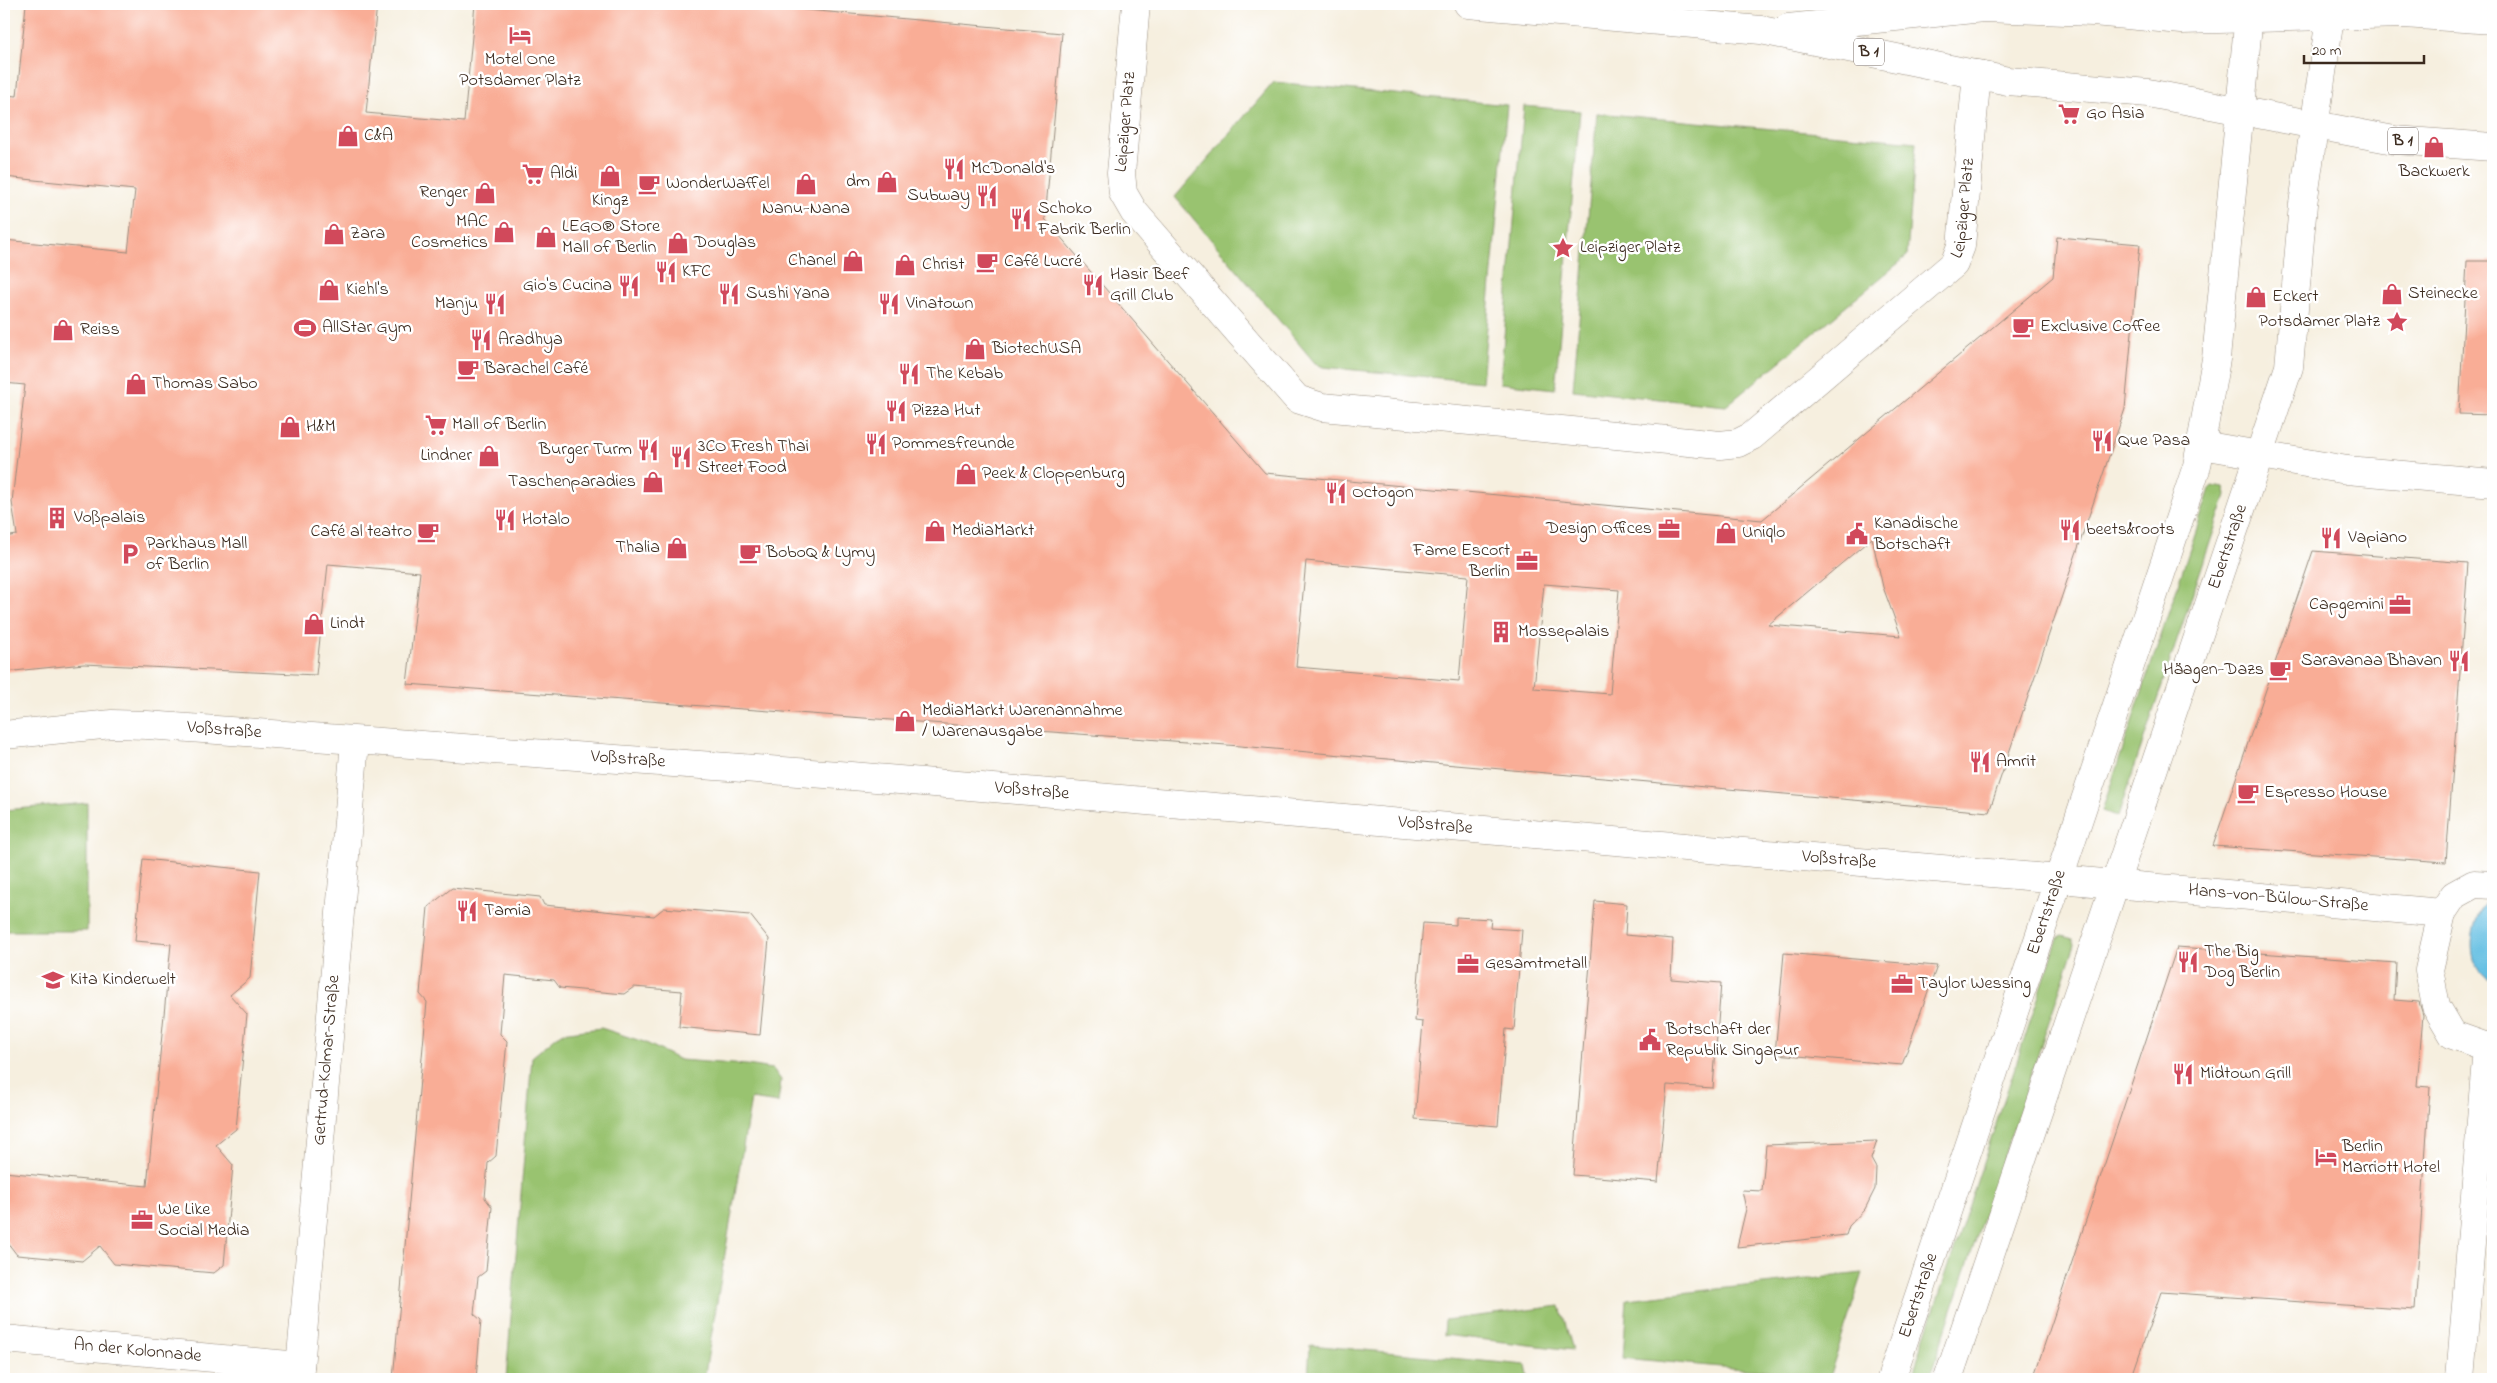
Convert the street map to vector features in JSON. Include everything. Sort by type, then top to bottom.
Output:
[{"type":"street","name":"Leipziger Platz","points":[[1136,4],[1121,173],[1123,194],[1134,212],[1297,399],[1322,407],[1720,445],[1738,443],[1752,436],[1954,264],[1960,246],[1976,74]]},
{"type":"street","name":"B 1","points":[[1468,4],[1761,30],[2008,80],[2148,93],[2394,140],[2493,147]]},
{"type":"street","name":"B 1","points":[[1761,30],[1983,6],[2092,12],[2168,19],[2249,11],[2331,9],[2493,20]]},
{"type":"street","points":[[2259,455],[2289,367],[2300,233],[2331,9]]},
{"type":"street","points":[[2249,11],[2216,359],[2202,446],[2347,470],[2493,483]]},
{"type":"street","name":"Ebertstraße","points":[[1891,1379],[2187,501],[2202,446]]},
{"type":"street","name":"Ebertstraße","points":[[1948,1379],[2259,455]]},
{"type":"street","name":"Voßstraße","points":[[4,735],[112,724],[852,776],[2114,884]]},
{"type":"street","name":"Gertrud-Kolmar-Straße","points":[[300,1372],[355,742]]},
{"type":"street","points":[[2460,1379],[2490,1046],[2453,1035],[2436,1006],[2429,970],[2442,913],[2454,894],[2474,884],[2493,878]]},
{"type":"street","name":"Hans-von-Bülow-Straße","points":[[2114,884],[2442,913]]},
{"type":"street","name":"An der Kolonnade","points":[[4,1339],[300,1372]]},
{"type":"green space","points":[[1274,82],[1507,105],[1482,382],[1323,367],[1315,363],[1175,197]]},
{"type":"green space","points":[[1524,106],[1580,111],[1555,389],[1500,383]]},
{"type":"green space","points":[[1597,113],[1916,142],[1907,256],[1726,406],[1573,390]]},
{"type":"green space","points":[[2213,486],[2224,488],[2226,495],[2118,816],[2102,811],[2210,489]]},
{"type":"green space","points":[[87,803],[87,931],[4,931],[4,810]]},
{"type":"green space","points":[[2062,936],[2073,939],[2075,944],[1929,1379],[1911,1379],[2058,938]]},
{"type":"green space","points":[[601,1028],[644,1042],[680,1060],[773,1069],[781,1080],[778,1103],[751,1099],[704,1379],[506,1379],[532,1057],[561,1033]]},
{"type":"green space","points":[[1863,1273],[1829,1377],[1623,1358],[1627,1299]]},
{"type":"green space","points":[[1560,1306],[1573,1350],[1444,1335],[1445,1320]]},
{"type":"green space","points":[[1310,1345],[1526,1365],[1529,1379],[1308,1379]]},
{"type":"water","points":[[2493,899],[2493,979],[2483,974],[2477,966],[2473,955],[2472,942],[2478,917],[2483,906]]},
{"type":"building","points":[[26,4],[377,4],[366,113],[464,122],[475,4],[740,4],[1062,33],[1045,219],[1265,473],[1762,520],[2053,277],[2057,237],[2140,244],[2125,409],[1989,812],[1240,746],[407,684],[420,572],[328,564],[316,675],[84,664],[4,672],[4,537],[17,535],[12,502],[25,385],[4,383],[4,240],[128,252],[135,190],[4,177],[4,95],[17,96]],"holes":[[[1872,538],[1883,587],[1901,636],[1768,625]],[[1306,561],[1468,576],[1459,681],[1296,667]],[[1544,584],[1619,590],[1610,694],[1534,688]]]},
{"type":"building","points":[[2467,261],[2493,261],[2493,415],[2459,414]]},
{"type":"building","points":[[2313,551],[2468,563],[2446,862],[2213,846]]},
{"type":"building","points":[[143,859],[260,871],[250,978],[230,995],[247,1014],[236,1129],[216,1145],[233,1165],[224,1265],[214,1273],[114,1264],[100,1246],[82,1261],[17,1255],[4,1238],[4,1172],[147,1186],[171,944],[135,941]]},
{"type":"building","points":[[452,888],[540,897],[544,905],[654,916],[664,908],[750,915],[769,939],[760,1035],[679,1027],[682,991],[634,987],[624,994],[560,988],[554,980],[505,975],[500,1034],[507,1041],[496,1156],[488,1163],[485,1198],[492,1207],[486,1271],[478,1277],[474,1314],[481,1320],[476,1379],[393,1379],[427,1002],[420,994],[428,907]]},
{"type":"building","name":"Botschaft der Republik Singapur","points":[[1595,901],[1627,904],[1625,935],[1673,939],[1671,979],[1721,983],[1713,1088],[1667,1085],[1658,1182],[1573,1175]]},
{"type":"building","points":[[1456,917],[1491,919],[1490,928],[1522,930],[1514,1030],[1506,1029],[1498,1126],[1415,1119],[1423,1022],[1415,1021],[1423,923],[1456,925]]},
{"type":"building","points":[[2177,947],[2396,963],[2394,1000],[2419,1002],[2423,1015],[2417,1086],[2430,1087],[2415,1310],[2161,1292],[2131,1379],[2033,1379]]},
{"type":"building","points":[[1784,953],[1937,966],[1902,1065],[1775,1054]]},
{"type":"building","points":[[1877,1141],[1871,1159],[1876,1168],[1875,1189],[1865,1209],[1849,1226],[1846,1235],[1737,1247],[1746,1209],[1742,1190],[1762,1191],[1766,1145]]},
{"type":"place","name":"Motel One Potsdamer Platz","points":[[520,35]]},
{"type":"place","name":"Go Asia","points":[[2069,114]]},
{"type":"place","name":"C&A","points":[[348,136]]},
{"type":"place","name":"Backwerk","points":[[2434,147]]},
{"type":"place","name":"McDonald's","points":[[954,169]]},
{"type":"place","name":"Aldi","points":[[533,174]]},
{"type":"place","name":"Kingz","points":[[610,176]]},
{"type":"place","name":"dm","points":[[887,182]]},
{"type":"place","name":"WonderWaffel","points":[[649,184]]},
{"type":"place","name":"Nanu-Nana","points":[[806,184]]},
{"type":"place","name":"Renger","points":[[485,193]]},
{"type":"place","name":"Subway","points":[[987,196]]},
{"type":"place","name":"Schoko Fabrik Berlin","points":[[1021,219]]},
{"type":"place","name":"MAC Cosmetics","points":[[504,232]]},
{"type":"place","name":"Zara","points":[[334,234]]},
{"type":"place","name":"LEGO® Store Mall of Berlin","points":[[546,237]]},
{"type":"place","name":"Douglas","points":[[678,243]]},
{"type":"place","name":"Leipziger Platz","points":[[1563,248]]},
{"type":"place","name":"Chanel","points":[[853,261]]},
{"type":"place","name":"Café Lucré","points":[[987,262]]},
{"type":"place","name":"Christ","points":[[905,265]]},
{"type":"place","name":"KFC","points":[[666,272]]},
{"type":"place","name":"Hasir Beef Grill Club","points":[[1093,285]]},
{"type":"place","name":"Gio's Cucina","points":[[629,286]]},
{"type":"place","name":"Kiehl's","points":[[329,290]]},
{"type":"place","name":"Sushi Yana","points":[[729,294]]},
{"type":"place","name":"Steinecke","points":[[2392,294]]},
{"type":"place","name":"Eckert","points":[[2256,297]]},
{"type":"place","name":"Manju","points":[[495,304]]},
{"type":"place","name":"Vinatown","points":[[889,304]]},
{"type":"place","name":"Potsdamer Platz","points":[[2397,322]]},
{"type":"place","name":"Exclusive Coffee","points":[[2023,327]]},
{"type":"place","name":"AllStar Gym","points":[[305,328]]},
{"type":"place","name":"Reiss","points":[[63,330]]},
{"type":"place","name":"Aradhya","points":[[481,340]]},
{"type":"place","name":"BiotechUSA","points":[[975,349]]},
{"type":"place","name":"Barachel Café","points":[[468,369]]},
{"type":"place","name":"The Kebab","points":[[909,374]]},
{"type":"place","name":"Thomas Sabo","points":[[136,384]]},
{"type":"place","name":"Pizza Hut","points":[[896,411]]},
{"type":"place","name":"Mall of Berlin","points":[[436,425]]},
{"type":"place","name":"H&M","points":[[290,427]]},
{"type":"place","name":"Que Pasa","points":[[2102,441]]},
{"type":"place","name":"Pommesfreunde","points":[[876,444]]},
{"type":"place","name":"Burger Turm","points":[[648,450]]},
{"type":"place","name":"Lindner","points":[[489,456]]},
{"type":"place","name":"3CO Fresh Thai Street Food","points":[[681,457]]},
{"type":"place","name":"Peek & Cloppenburg","points":[[966,474]]},
{"type":"place","name":"Taschenparadies","points":[[653,482]]},
{"type":"place","name":"Octogon","points":[[1336,493]]},
{"type":"place","name":"Voßpalais","points":[[57,518]]},
{"type":"place","name":"Hotalo","points":[[505,520]]},
{"type":"place","name":"Design Offices","points":[[1669,529]]},
{"type":"place","name":"beets&roots","points":[[2070,530]]},
{"type":"place","name":"MediaMarkt","points":[[935,531]]},
{"type":"place","name":"Café al teatro","points":[[428,532]]},
{"type":"place","name":"Uniqlo","points":[[1726,533]]},
{"type":"place","name":"Kanadische Botschaft","points":[[1857,534]]},
{"type":"place","name":"Vapiano","points":[[2331,538]]},
{"type":"place","name":"Thalia","points":[[677,548]]},
{"type":"place","name":"BoboQ & Lymy","points":[[750,553]]},
{"type":"place","name":"Parkhaus Mall of Berlin","points":[[130,554]]},
{"type":"place","name":"Fame Escort Berlin","points":[[1527,561]]},
{"type":"place","name":"Capgemini","points":[[2400,605]]},
{"type":"place","name":"Lindt","points":[[314,624]]},
{"type":"place","name":"Mossepalais","points":[[1501,632]]},
{"type":"place","name":"Saravanaa Bhavan","points":[[2459,661]]},
{"type":"place","name":"Häagen-Dazs","points":[[2280,670]]},
{"type":"place","name":"MediaMarkt Warenannahme / Warenausgabe","points":[[905,721]]},
{"type":"place","name":"Amrit","points":[[1980,762]]},
{"type":"place","name":"Espresso House","points":[[2248,793]]},
{"type":"place","name":"Tamia","points":[[467,911]]},
{"type":"place","name":"The Big Dog Berlin","points":[[2188,962]]},
{"type":"place","name":"Gesamtmetall","points":[[1468,964]]},
{"type":"place","name":"Kita Kinderwelt","points":[[53,980]]},
{"type":"place","name":"Taylor Wessing","points":[[1902,984]]},
{"type":"place","name":"Botschaft der Republik Singapur","points":[[1650,1040]]},
{"type":"place","name":"Midtown Grill","points":[[2183,1074]]},
{"type":"place","name":"Berlin Marriott Hotel","points":[[2326,1157]]},
{"type":"place","name":"We Like Social Media","points":[[142,1220]]}]
